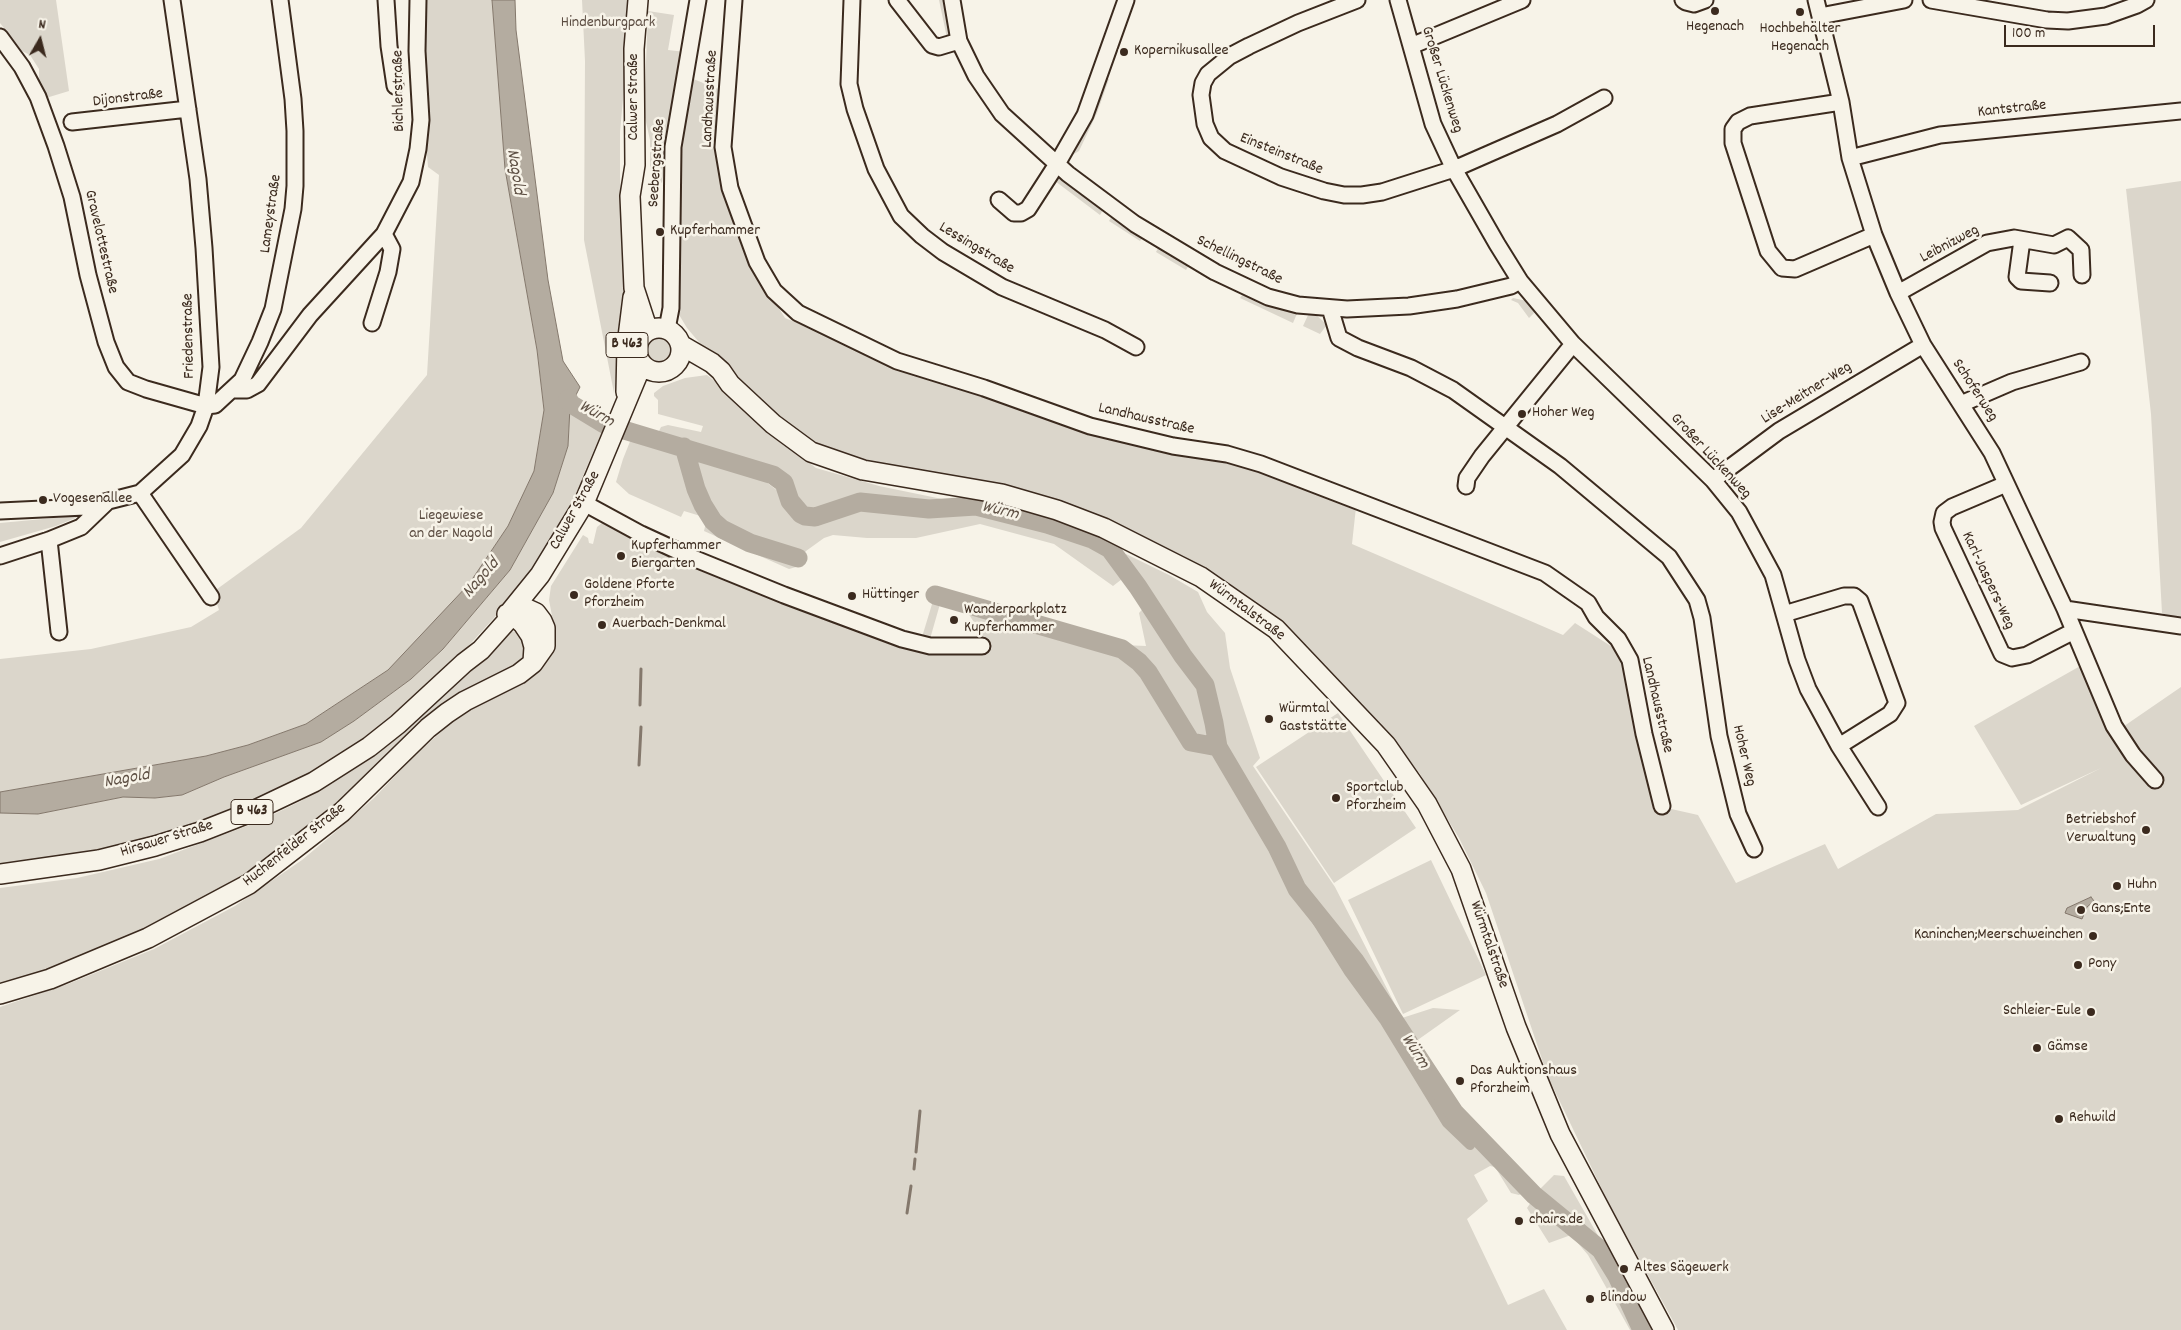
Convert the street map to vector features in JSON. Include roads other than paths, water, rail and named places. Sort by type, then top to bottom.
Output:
[{"type":"main road","name":"Calwer Straße","points":[[636,4],[634,58],[635,165],[630,196],[634,288],[657,329]]},
{"type":"main road","name":"Calwer Straße","points":[[635,165],[642,195],[647,292],[657,329]]},
{"type":"main road","name":"B 463","points":[[625,405],[627,345],[634,288]]},
{"type":"main road","points":[[657,329],[676,336],[679,354],[666,371],[647,367],[637,350],[638,342],[657,329]]},
{"type":"main road","name":"Würmtalstraße","points":[[679,354],[730,384],[773,424],[811,452],[863,470],[1002,494],[1057,510],[1104,528],[1201,577],[1276,629],[1386,745],[1427,804],[1461,869],[1516,1027],[1560,1134],[1664,1330]]},
{"type":"main road","name":"Calwer Straße","points":[[510,612],[540,575],[584,503],[625,405],[647,367]]},
{"type":"main road","name":"Huchenfelder Straße","points":[[0,994],[50,979],[148,938],[249,884],[342,812],[428,728],[447,713],[465,701],[519,674],[533,663],[545,646],[540,575]]},
{"type":"main road","points":[[510,612],[525,608],[536,612],[542,621]]},
{"type":"main road","points":[[510,612],[532,636],[534,647],[533,663]]},
{"type":"main road","name":"Hirsauer Straße","points":[[0,874],[99,860],[155,846],[200,832],[287,796],[314,782],[369,747],[398,724],[464,663],[481,650],[506,622],[510,612]]},
{"type":"street","name":"Friedenstraße","points":[[0,556],[81,527],[108,502],[140,493],[182,455],[199,426],[206,406],[212,367],[198,179],[172,0]]},
{"type":"street","name":"Lameystraße","points":[[206,406],[215,405],[233,390],[249,369],[272,309],[292,209],[295,186],[296,131],[280,0]]},
{"type":"street","name":"Bichlerstraße","points":[[386,0],[389,46],[395,86]]},
{"type":"street","name":"Bichlerstraße","points":[[233,390],[247,390],[258,384],[310,315],[384,234],[411,182],[418,149],[421,120],[417,51],[418,0]]},
{"type":"street","name":"Seebergstraße","points":[[657,329],[672,290],[674,147],[698,0]]},
{"type":"street","name":"Landhausstraße","points":[[734,0],[723,147],[730,188],[758,262],[774,291],[798,313],[898,361],[1090,426],[1148,440],[1227,454],[1261,464],[1545,573],[1588,602],[1596,617],[1618,639],[1630,660],[1644,734],[1662,806]]},
{"type":"street","name":"Lessingstraße","points":[[852,0],[849,84],[855,109],[876,169],[901,216],[922,236],[943,252],[1002,286],[1105,330],[1136,347]]},
{"type":"street","points":[[897,0],[932,45],[939,47],[959,40]]},
{"type":"street","name":"Schellingstraße","points":[[952,0],[959,40],[976,76],[1002,114],[1057,164],[1134,224],[1215,272],[1268,298],[1298,305],[1330,308],[1409,306],[1457,299],[1511,286],[1520,281]]},
{"type":"street","points":[[999,200],[1014,213],[1020,213],[1028,209],[1057,164],[1085,115],[1126,0]]},
{"type":"street","name":"Einsteinstraße","points":[[1357,0],[1263,39],[1230,56],[1213,69],[1203,83],[1201,95],[1205,124],[1211,138],[1225,151],[1254,165],[1311,187],[1344,195],[1382,192],[1454,169]]},
{"type":"street","name":"Großer Lückenweg","points":[[1398,0],[1433,124],[1454,169],[1520,281],[1573,344],[1713,480],[1739,512],[1758,544],[1773,575],[1808,689],[1839,746],[1878,807]]},
{"type":"street","points":[[1412,46],[1522,0]]},
{"type":"street","points":[[1683,0],[1694,4],[1705,0]]},
{"type":"street","name":"Schoferweg","points":[[1816,0],[1840,102],[1850,158],[1874,235],[1898,293],[1923,345],[1992,453],[2065,609],[2114,726],[2133,755],[2155,780]]},
{"type":"street","points":[[1820,16],[1904,0]]},
{"type":"street","points":[[1931,0],[2047,20],[2068,21],[2106,16],[2137,6],[2146,0]]},
{"type":"street","name":"Gravelottestraße","points":[[0,37],[22,68],[38,97],[56,146],[72,197],[88,275],[106,342],[116,367],[128,382],[162,395],[206,406]]},
{"type":"street","points":[[1454,169],[1557,124],[1604,98]]},
{"type":"street","points":[[1840,102],[1750,116],[1738,122],[1733,129],[1733,143],[1768,251],[1782,268],[1795,269],[1874,235]]},
{"type":"street","name":"Dijonstraße","points":[[72,122],[188,110]]},
{"type":"street","name":"Kantstraße","points":[[1850,158],[1940,135],[2181,110]]},
{"type":"street","points":[[372,323],[388,272],[392,249],[384,234]]},
{"type":"street","name":"Leibnizweg","points":[[1898,293],[1987,243],[2014,238],[2054,245],[2068,238],[2081,250],[2082,275]]},
{"type":"street","points":[[2022,240],[2017,277],[2021,281],[2050,283]]},
{"type":"street","name":"Hoher Weg","points":[[1330,308],[1339,338],[1358,348],[1411,368],[1453,390],[1560,466],[1669,557],[1682,574],[1697,600],[1702,618],[1719,736],[1738,814],[1754,848]]},
{"type":"street","points":[[1466,486],[1467,478],[1482,456],[1573,344]]},
{"type":"street","name":"Lise-Meitner-Weg","points":[[1713,480],[1779,430],[1923,345]]},
{"type":"street","points":[[1962,404],[2012,382],[2081,362]]},
{"type":"street","name":"Karl-Jaspers-Weg","points":[[2006,484],[1952,507],[1944,513],[1942,522],[1947,537],[2002,654],[2012,658],[2027,655],[2074,631]]},
{"type":"street","points":[[140,493],[211,597]]},
{"type":"street","points":[[0,507],[85,507],[108,502]]},
{"type":"street","points":[[584,503],[641,534],[693,558],[784,595],[902,639],[930,646],[982,646]]},
{"type":"street","points":[[49,540],[59,632]]},
{"type":"street","points":[[1784,614],[1850,596],[1854,596],[1860,601],[1897,703],[1890,714],[1839,746]]},
{"type":"street","points":[[2065,609],[2181,626]]},
{"type":"water","name":"Nagold","points":[[492,0],[515,0],[516,30],[548,280],[563,361],[580,387],[570,407],[568,446],[553,493],[510,570],[443,649],[411,679],[354,721],[321,742],[224,777],[182,795],[155,798],[123,797],[38,814],[0,813],[0,792],[206,756],[248,745],[306,724],[388,670],[469,584],[508,526],[534,471],[544,410],[537,350],[505,169]]},
{"type":"water","points":[[2091,897],[2094,901],[2087,907],[2082,919],[2065,913],[2067,908]]},
{"type":"waterway","name":"Würm","points":[[568,399],[571,404],[604,424],[773,475],[784,483],[790,501],[805,516],[815,517],[860,502],[929,509],[976,506],[1047,524],[1092,539],[1110,549],[1205,685],[1218,747],[1277,847],[1297,889],[1355,961],[1454,1112],[1534,1195],[1601,1250],[1617,1276],[1642,1330]]},
{"type":"waterway","name":"Würm","points":[[684,447],[696,489],[713,521],[722,529],[750,543],[798,558]]},
{"type":"waterway","name":"Würm","points":[[935,595],[1122,649],[1139,662],[1148,672],[1191,742],[1218,747]]},
{"type":"waterway","points":[[640,705],[641,669]]},
{"type":"waterway","points":[[639,765],[641,727]]},
{"type":"waterway","points":[[1297,889],[1349,972],[1384,1020],[1447,1123],[1470,1145]]},
{"type":"waterway","points":[[916,1152],[920,1111]]},
{"type":"waterway","points":[[914,1169],[915,1159]]},
{"type":"waterway","points":[[907,1213],[911,1186]]},
{"type":"place","name":"Hegenach","points":[[1715,11]]},
{"type":"place","name":"Hochbehälter Hegenach","points":[[1800,12]]},
{"type":"place","name":"Kopernikusallee","points":[[1124,52]]},
{"type":"place","name":"Kupferhammer","points":[[660,232]]},
{"type":"place","name":"Hoher Weg","points":[[1522,414]]},
{"type":"place","name":"Vogesenallee","points":[[43,500]]},
{"type":"place","name":"Kupferhammer Biergarten","points":[[621,556]]},
{"type":"place","name":"Goldene Pforte Pforzheim","points":[[574,595]]},
{"type":"place","name":"Hüttinger","points":[[852,596]]},
{"type":"place","name":"Wanderparkplatz Kupferhammer","points":[[954,620]]},
{"type":"place","name":"Auerbach-Denkmal","points":[[602,625]]},
{"type":"place","name":"Würmtal Gaststätte","points":[[1269,719]]},
{"type":"place","name":"Sportclub Pforzheim","points":[[1336,798]]},
{"type":"place","name":"Betriebshof Verwaltung","points":[[2146,830]]},
{"type":"place","name":"Huhn","points":[[2117,886]]},
{"type":"place","name":"Gans;Ente","points":[[2081,910]]},
{"type":"place","name":"Kaninchen;Meerschweinchen","points":[[2093,936]]},
{"type":"place","name":"Pony","points":[[2078,965]]},
{"type":"place","name":"Schleier-Eule","points":[[2091,1012]]},
{"type":"place","name":"Gämse","points":[[2037,1048]]},
{"type":"place","name":"Das Auktionshaus Pforzheim","points":[[1460,1081]]},
{"type":"place","name":"Rehwild","points":[[2059,1119]]},
{"type":"place","name":"chairs.de","points":[[1519,1221]]},
{"type":"place","name":"Altes Sägewerk","points":[[1624,1269]]},
{"type":"place","name":"Blindow","points":[[1590,1299]]},
{"type":"park label","name":"Hindenburgpark","points":[[608,24]]},
{"type":"park label","name":"Liegewiese an der Nagold","points":[[451,526]]}]
